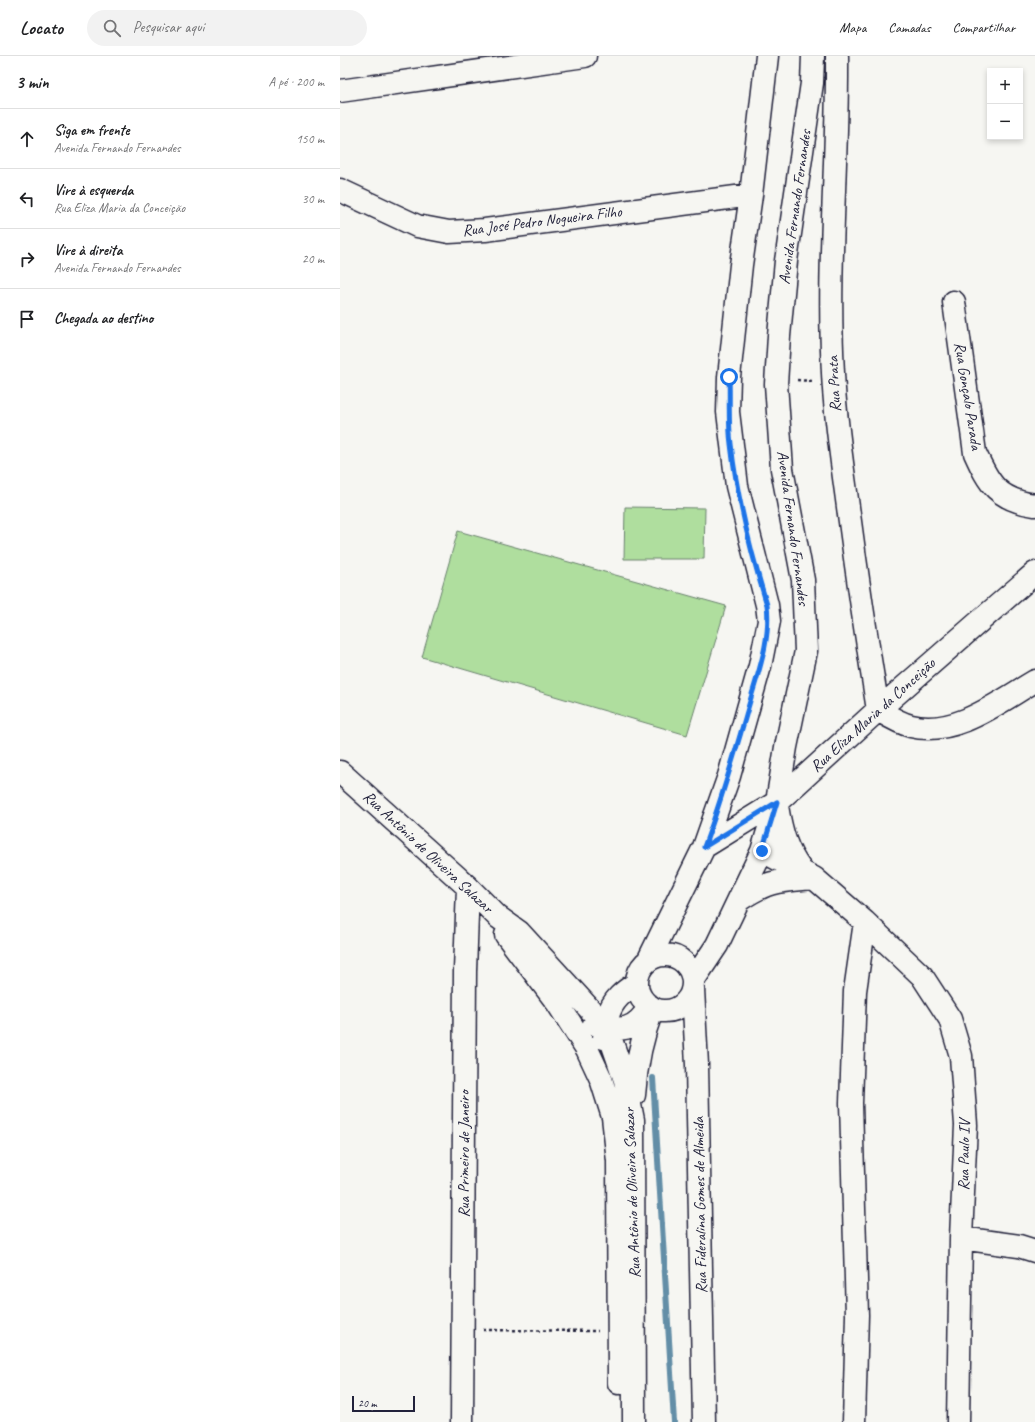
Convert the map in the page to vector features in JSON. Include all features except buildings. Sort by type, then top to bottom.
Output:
[{"type":"street","points":[[340,91],[585,56]]},
{"type":"street","points":[[649,959],[657,956],[674,956],[687,965],[693,985],[690,997],[677,1008],[661,1011],[651,1007],[640,996],[637,983],[640,970],[649,959],[704,847],[729,776],[760,666],[769,621],[767,605],[737,486],[728,412],[729,377],[740,265],[751,195],[767,56]]},
{"type":"street","name":"Avenida Fernando Fernandes","points":[[693,985],[717,945],[762,851],[777,802],[786,747],[806,651],[803,580],[782,469],[776,384],[786,261],[812,83],[813,56]]},
{"type":"street","name":"Rua Prata","points":[[837,56],[838,119],[831,305],[832,373],[836,422],[865,634],[878,710]]},
{"type":"street","name":"Rua José Pedro Nogueira Filho","points":[[340,190],[418,226],[449,232],[485,230],[751,195]]},
{"type":"street","name":"Rua Gonçalo Parada","points":[[954,302],[975,453],[984,473],[994,488],[1008,497],[1035,505]]},
{"type":"street","name":"Rua Eliza Maria da Conceição","points":[[704,847],[777,802],[878,710],[1035,573]]},
{"type":"street","points":[[878,710],[911,726],[930,728],[948,726],[967,719],[1035,681]]},
{"type":"street","name":"Rua Antônio de Oliveira Salazar","points":[[340,772],[468,887],[498,917],[519,932],[607,1028],[625,1080],[633,1120],[634,1422]]},
{"type":"street","points":[[739,900],[754,890],[772,882],[808,875],[786,847],[781,831],[777,802]]},
{"type":"street","name":"Rua Paulo IV","points":[[762,851],[808,875],[865,922],[922,976],[950,1019],[961,1056],[966,1125],[961,1238],[958,1422]]},
{"type":"street","name":"Rua Primeiro de Janeiro","points":[[462,1422],[465,971],[468,887]]},
{"type":"street","name":"Rua Antônio de Oliveira Salazar","points":[[498,917],[510,942],[558,1004],[587,1049],[601,1078],[613,1117],[618,1161],[619,1422]]},
{"type":"street","points":[[854,1422],[857,1315],[851,1103],[854,991],[865,922]]},
{"type":"street","points":[[601,1078],[600,1055],[607,1028],[607,1018],[612,1005],[627,989],[637,983]]},
{"type":"street","name":"Rua Fideralina Gomes de Almeida","points":[[693,985],[697,1066],[704,1422]]},
{"type":"street","points":[[558,1004],[579,1018],[616,1030],[635,1024],[651,1007]]},
{"type":"street","points":[[633,1120],[636,1070],[651,1007]]},
{"type":"street","points":[[961,1238],[1019,1246],[1035,1251]]},
{"type":"path","points":[[463,1330],[619,1331]]},
{"type":"green space","points":[[625,507],[705,508],[704,559],[624,559]]},
{"type":"green space","points":[[458,531],[726,606],[687,735],[422,657]]},
{"type":"waterway","points":[[653,1078],[674,1422]]},
{"type":"route","points":[[729,377],[728,412],[730,444],[737,486],[767,605],[769,621],[760,666],[729,776],[704,847],[777,802],[762,851]]}]
